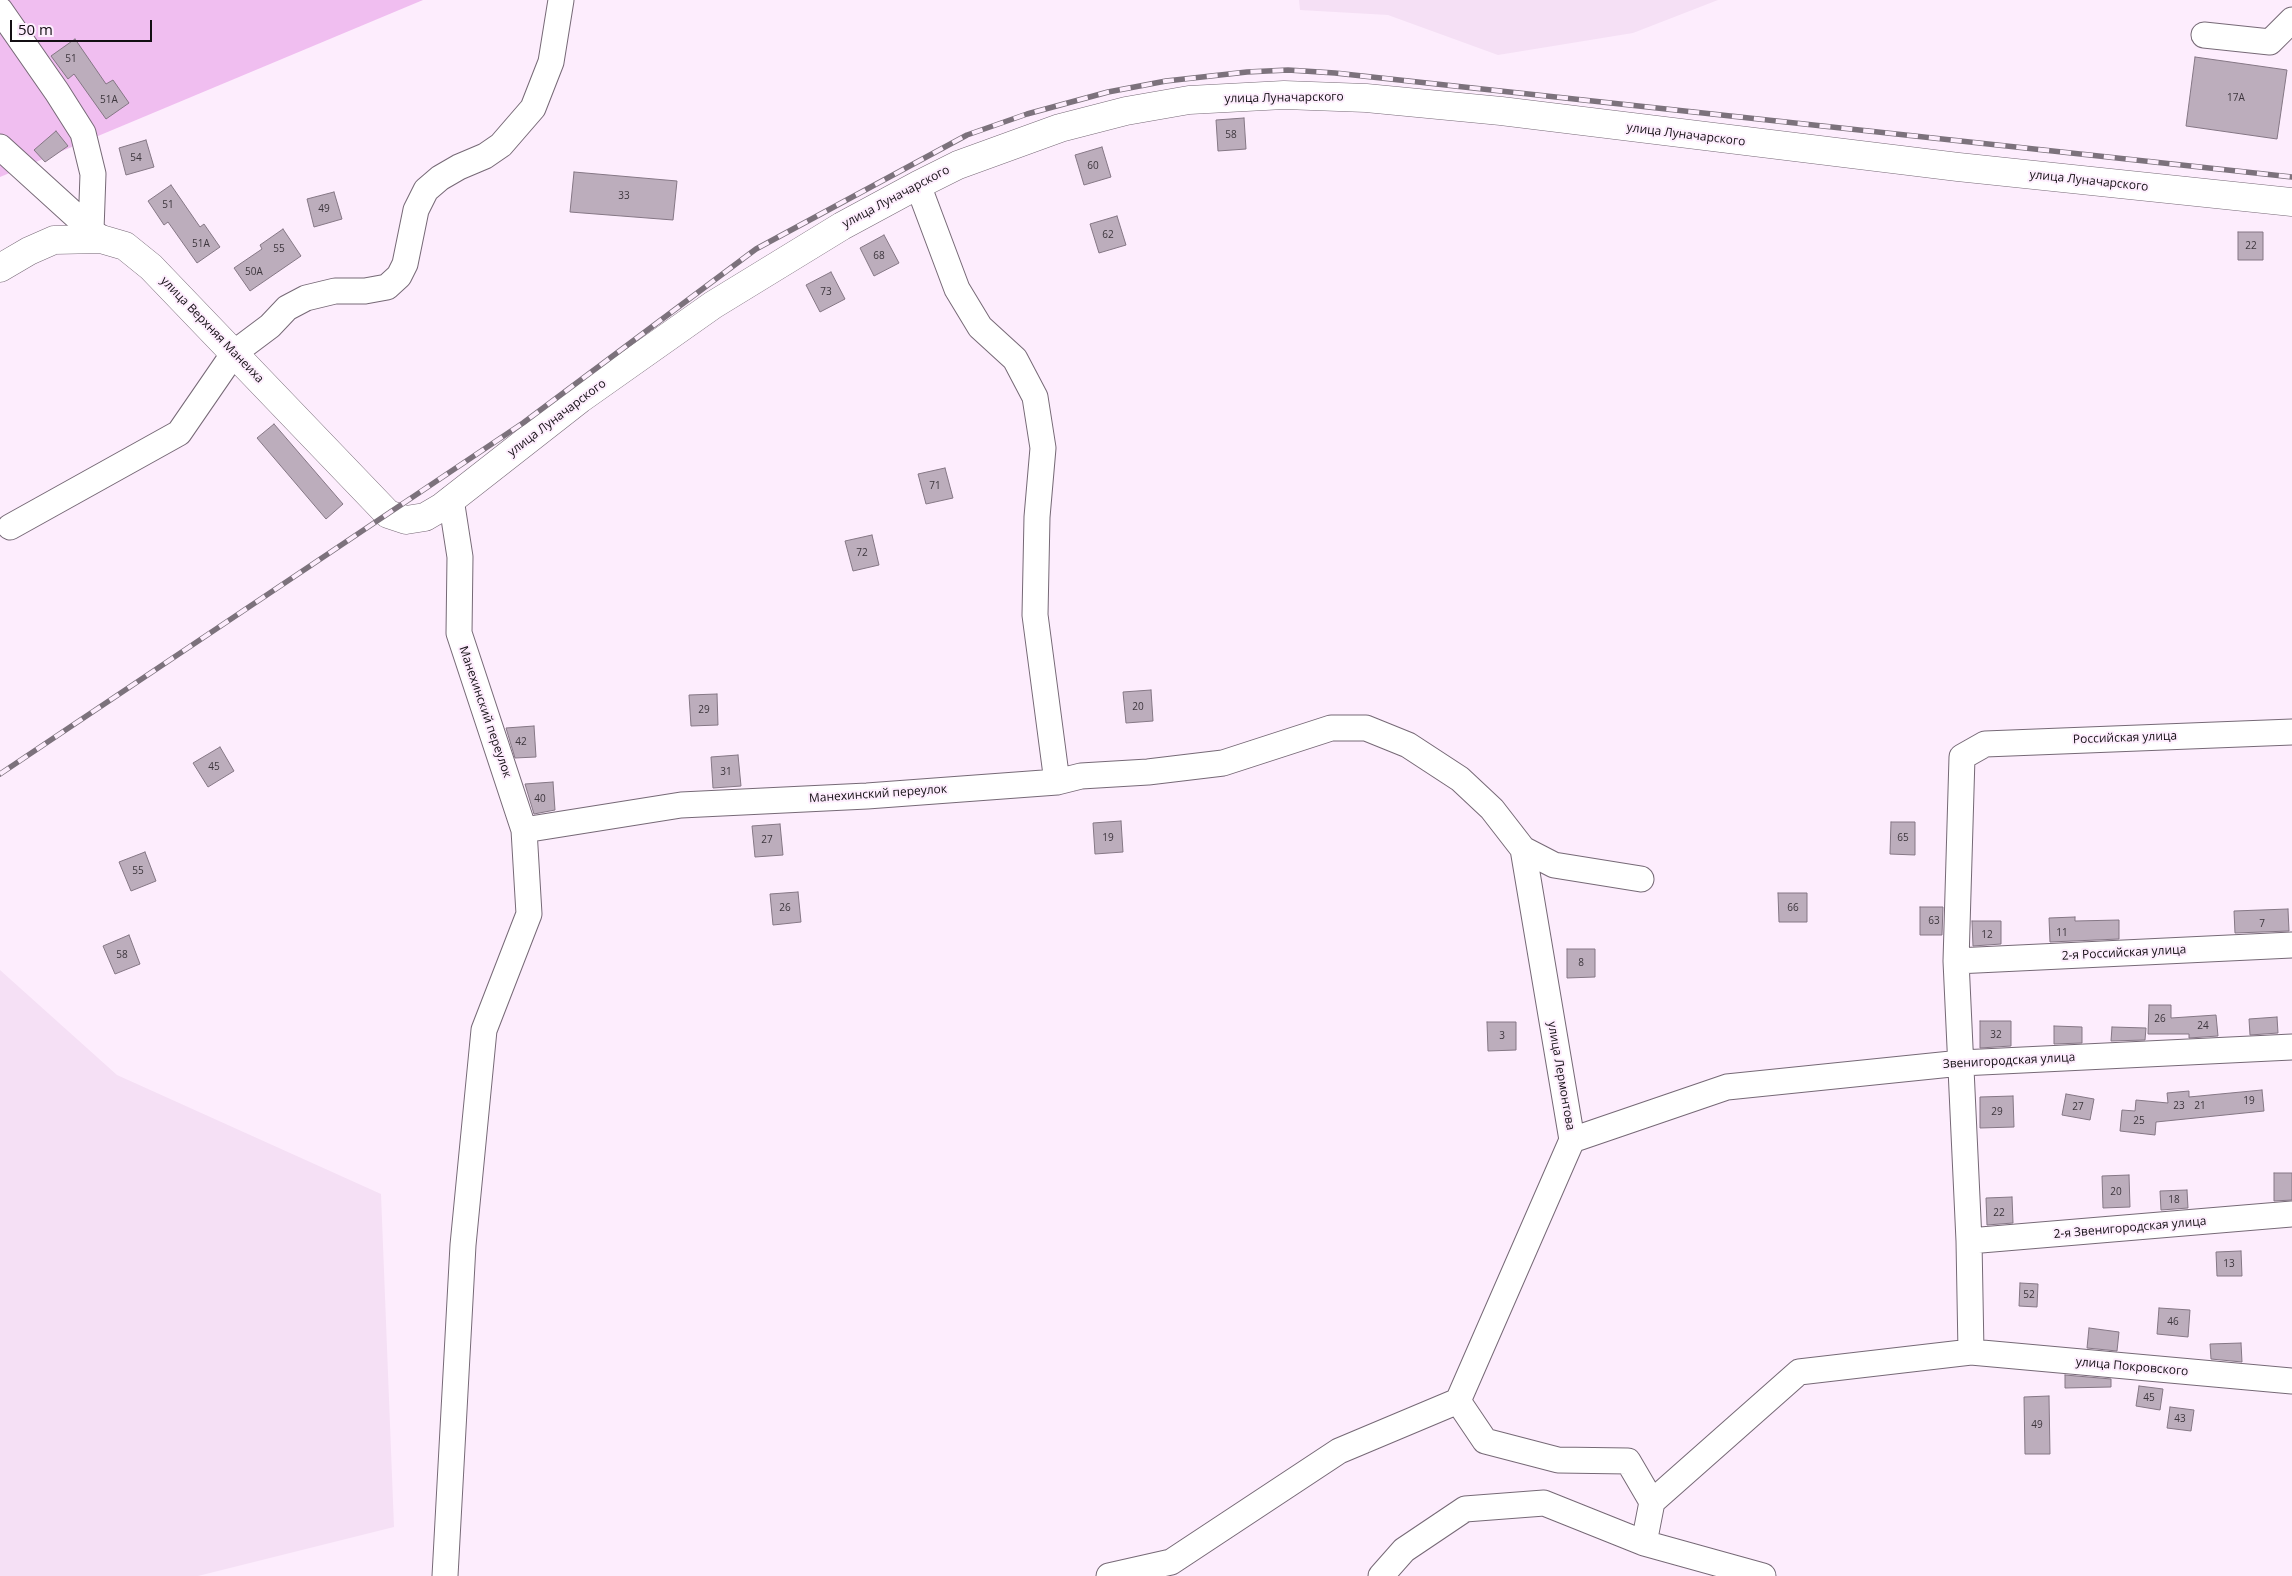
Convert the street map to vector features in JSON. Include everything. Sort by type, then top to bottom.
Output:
[{"type":"main road","name":"улица Луначарского","points":[[388,514],[406,520],[425,518],[580,399],[713,305],[842,226],[918,185],[958,165],[1060,128],[1126,111],[1189,100],[1284,95],[1366,98],[1501,111],[1968,168],[2292,202]]},
{"type":"main road","name":"улица Верхняя Манеиха","points":[[0,268],[28,250],[54,240],[96,234],[125,246],[151,267],[388,514]]},
{"type":"street","points":[[10,527],[179,433],[234,354],[270,326],[287,308],[306,298],[335,291],[365,291],[387,287],[399,276],[405,264],[416,210],[426,190],[440,178],[459,167],[485,156],[501,145],[533,108],[551,62],[561,0]]},
{"type":"street","points":[[0,13],[57,92],[83,133],[93,174],[96,234]]},
{"type":"street","points":[[2204,35],[2270,42],[2292,20]]},
{"type":"street","points":[[0,147],[96,234]]},
{"type":"street","points":[[918,185],[957,289],[980,327],[1015,359],[1035,397],[1043,448],[1037,516],[1035,615],[1057,782]]},
{"type":"street","name":"Манехинский переулок","points":[[452,499],[460,557],[459,633],[524,830],[682,805],[866,796],[1057,782],[1082,776],[1148,772],[1223,763],[1331,728],[1366,728],[1408,745],[1460,779],[1492,809],[1523,850]]},
{"type":"street","name":"Российская улица","points":[[1956,961],[1962,757],[1985,744],[2292,732]]},
{"type":"street","points":[[444,1576],[463,1245],[484,1030],[529,914],[524,830]]},
{"type":"street","points":[[1523,850],[1554,865],[1641,880]]},
{"type":"street","name":"улица Лермонтова","points":[[1523,850],[1572,1140],[1726,1087]]},
{"type":"street","name":"2-я Российская улица","points":[[1956,961],[2292,945]]},
{"type":"street","points":[[1956,961],[1969,1241],[1971,1352]]},
{"type":"street","name":"Звенигородская улица","points":[[1726,1087],[1960,1063],[2292,1046]]},
{"type":"street","points":[[1109,1576],[1171,1562],[1338,1451],[1458,1401],[1572,1140]]},
{"type":"street","name":"2-я Звенигородская улица","points":[[1969,1241],[2292,1214]]},
{"type":"street","name":"улица Покровского","points":[[1652,1502],[1799,1372],[1971,1352],[2292,1381]]},
{"type":"street","points":[[1458,1401],[1485,1442],[1558,1460],[1628,1461],[1652,1502],[1644,1543]]},
{"type":"street","points":[[1381,1576],[1404,1550],[1465,1509],[1544,1503],[1644,1543],[1763,1576]]},
{"type":"shaded area","points":[[0,0],[423,0],[0,177]]},
{"type":"shaded area","points":[[1299,0],[1718,0],[1633,33],[1498,55],[1388,15],[1300,10]]},
{"type":"shaded area","points":[[0,970],[117,1075],[381,1194],[394,1527],[198,1576],[0,1576]]},
{"type":"building","points":[[75,39],[106,84],[113,80],[129,103],[106,119],[74,74],[68,79],[51,56]]},
{"type":"building","points":[[2195,57],[2287,70],[2277,139],[2186,126]]},
{"type":"building","points":[[1244,118],[1246,149],[1218,151],[1216,120]]},
{"type":"building","points":[[56,131],[68,146],[45,162],[34,150]]},
{"type":"building","points":[[146,140],[154,167],[126,175],[119,148]]},
{"type":"building","points":[[1102,147],[1111,177],[1084,185],[1075,155]]},
{"type":"building","points":[[574,172],[677,181],[673,220],[570,212]]},
{"type":"building","points":[[171,185],[200,227],[204,224],[220,247],[197,263],[168,222],[164,225],[148,201]]},
{"type":"building","points":[[334,192],[342,219],[314,227],[307,199]]},
{"type":"building","points":[[1117,216],[1126,245],[1099,253],[1090,224]]},
{"type":"building","points":[[283,229],[301,256],[250,291],[234,268],[262,249],[260,245]]},
{"type":"building","points":[[2238,232],[2263,232],[2263,260],[2238,260]]},
{"type":"building","points":[[884,235],[899,263],[874,276],[860,248]]},
{"type":"building","points":[[831,272],[845,299],[820,312],[806,285]]},
{"type":"building","points":[[274,424],[343,504],[326,519],[257,438]]},
{"type":"building","points":[[945,468],[953,498],[926,504],[918,474]]},
{"type":"building","points":[[872,535],[879,565],[853,571],[845,541]]},
{"type":"building","points":[[1151,690],[1153,721],[1126,723],[1123,692]]},
{"type":"building","points":[[717,694],[718,725],[691,726],[689,695]]},
{"type":"building","points":[[534,726],[536,757],[515,758],[506,728]]},
{"type":"building","points":[[220,747],[234,771],[208,787],[193,763]]},
{"type":"building","points":[[738,755],[741,786],[713,788],[711,757]]},
{"type":"building","points":[[553,782],[555,810],[534,814],[525,784]]},
{"type":"building","points":[[1121,821],[1123,852],[1095,854],[1093,823]]},
{"type":"building","points":[[1891,822],[1915,822],[1915,855],[1890,854]]},
{"type":"building","points":[[780,824],[783,855],[755,857],[752,826]]},
{"type":"building","points":[[145,852],[156,881],[131,891],[119,862]]},
{"type":"building","points":[[798,892],[801,922],[773,925],[770,894]]},
{"type":"building","points":[[1778,893],[1807,893],[1807,922],[1779,922]]},
{"type":"building","points":[[1920,907],[1943,907],[1942,935],[1920,935]]},
{"type":"building","points":[[2288,909],[2289,931],[2235,933],[2234,911]]},
{"type":"building","points":[[2075,917],[2075,921],[2119,920],[2119,939],[2050,942],[2049,918]]},
{"type":"building","points":[[1972,921],[2001,921],[2001,944],[1973,946]]},
{"type":"building","points":[[129,935],[140,964],[115,974],[103,946]]},
{"type":"building","points":[[1567,949],[1595,949],[1595,977],[1567,978]]},
{"type":"building","points":[[2149,1005],[2171,1005],[2171,1018],[2216,1015],[2218,1036],[2189,1038],[2189,1034],[2148,1034]]},
{"type":"building","points":[[2277,1017],[2278,1033],[2250,1035],[2249,1019]]},
{"type":"building","points":[[1980,1021],[2011,1021],[2011,1046],[1980,1048]]},
{"type":"building","points":[[1487,1022],[1516,1022],[1516,1050],[1488,1051]]},
{"type":"building","points":[[2054,1026],[2082,1027],[2082,1043],[2054,1044]]},
{"type":"building","points":[[2112,1027],[2146,1028],[2145,1040],[2111,1041]]},
{"type":"building","points":[[2262,1090],[2264,1111],[2156,1122],[2155,1135],[2120,1131],[2122,1110],[2135,1111],[2136,1100],[2168,1103],[2167,1093],[2189,1091],[2189,1097]]},
{"type":"building","points":[[2066,1094],[2094,1099],[2090,1120],[2062,1115]]},
{"type":"building","points":[[2013,1096],[2014,1127],[1980,1128],[1980,1097]]},
{"type":"building","points":[[2274,1173],[2292,1173],[2292,1200],[2274,1201]]},
{"type":"building","points":[[2129,1175],[2130,1207],[2103,1208],[2102,1176]]},
{"type":"building","points":[[2187,1190],[2188,1208],[2161,1210],[2160,1191]]},
{"type":"building","points":[[2012,1197],[2013,1223],[1987,1225],[1986,1198]]},
{"type":"building","points":[[2241,1251],[2242,1276],[2217,1276],[2216,1252]]},
{"type":"building","points":[[2020,1283],[2038,1284],[2037,1307],[2019,1306]]},
{"type":"building","points":[[2159,1308],[2190,1310],[2188,1337],[2157,1334]]},
{"type":"building","points":[[2089,1328],[2119,1332],[2117,1351],[2087,1348]]},
{"type":"building","points":[[2241,1343],[2242,1362],[2211,1359],[2210,1344]]},
{"type":"building","points":[[2065,1375],[2111,1379],[2111,1387],[2065,1388]]},
{"type":"building","points":[[2139,1386],[2163,1389],[2160,1410],[2136,1406]]},
{"type":"building","points":[[2049,1396],[2050,1454],[2025,1454],[2024,1397]]},
{"type":"building","points":[[2170,1407],[2194,1410],[2191,1431],[2167,1428]]},
{"type":"railway","points":[[0,774],[523,423],[756,249],[967,135],[1027,114],[1108,92],[1166,81],[1247,72],[1288,70],[1335,73],[2292,177]]}]
